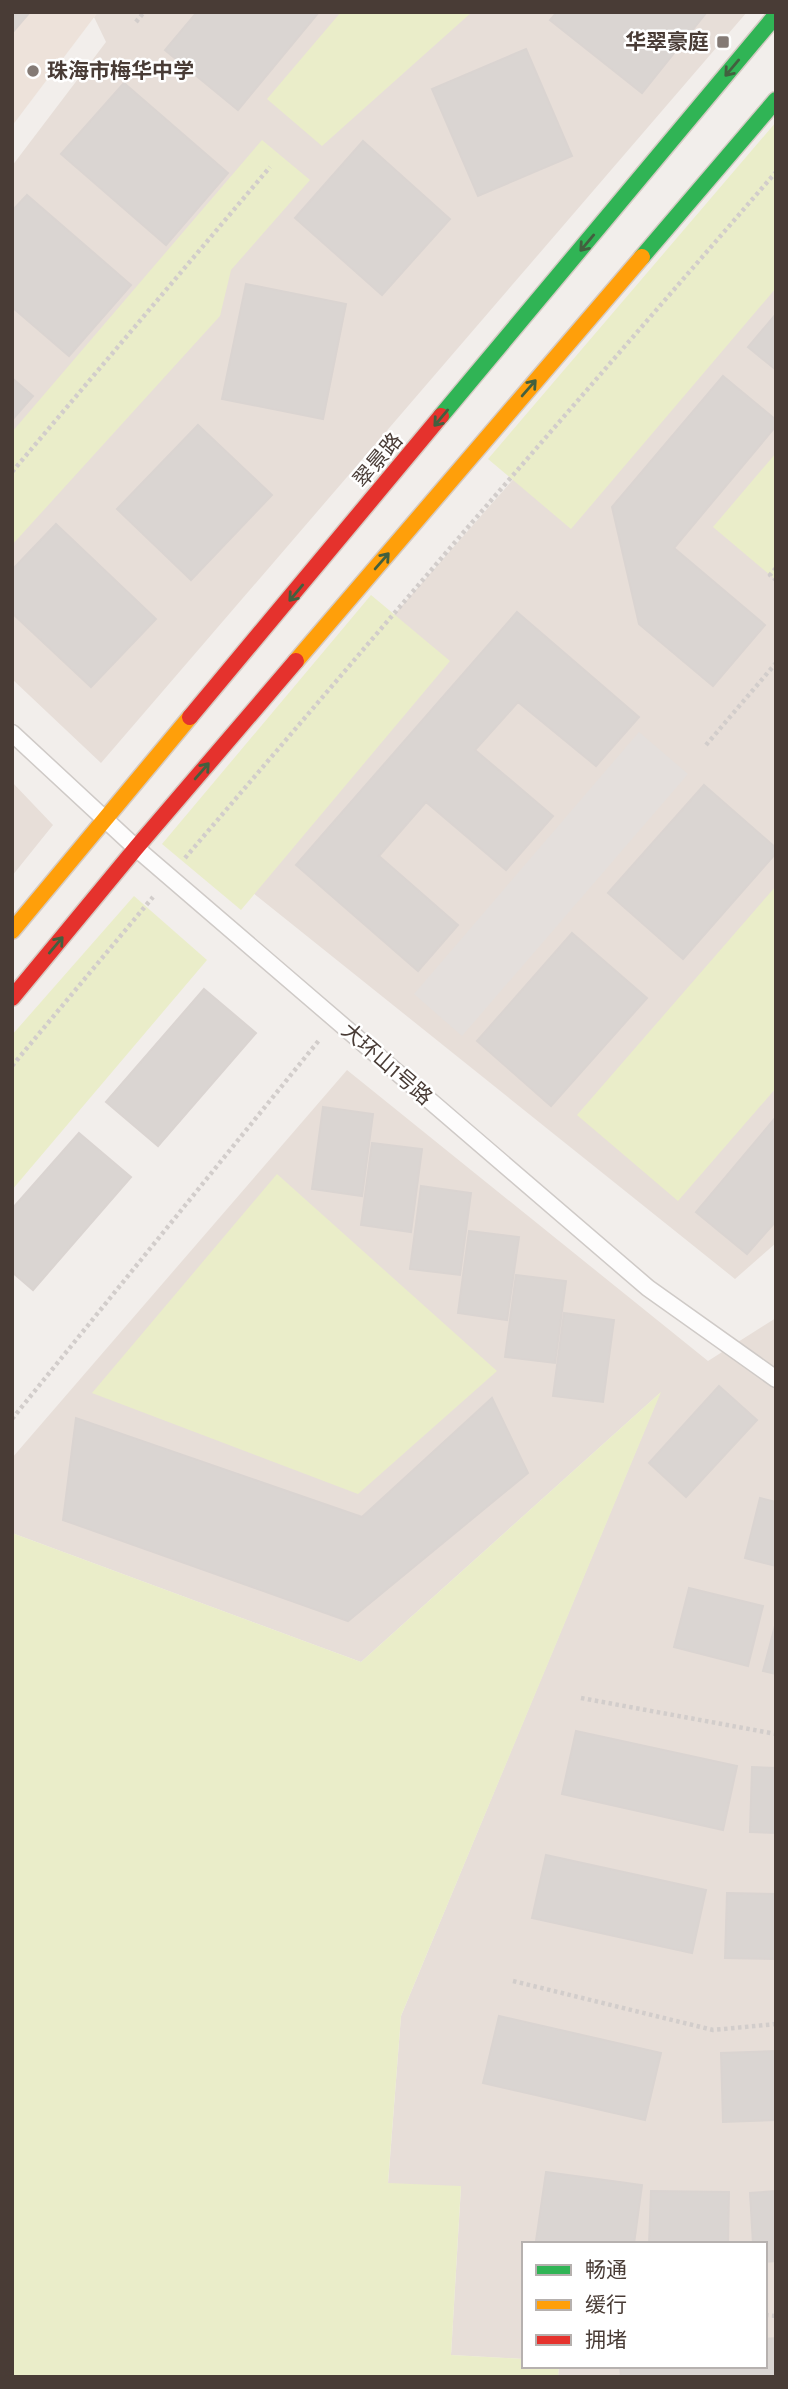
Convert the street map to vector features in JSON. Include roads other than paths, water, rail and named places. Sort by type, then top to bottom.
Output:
[{"type":"main road","name":"翠景路","points":[[12,931],[776,15]]},
{"type":"main road","points":[[12,998],[136,848],[776,100]]},
{"type":"lane","name":"大环山1号路","points":[[12,733],[169,877],[648,1288],[776,1379]]},
{"type":"place","name":"华翠豪庭","points":[[723,42]]},
{"type":"place","name":"珠海市梅华中学","points":[[33,71]]}]
